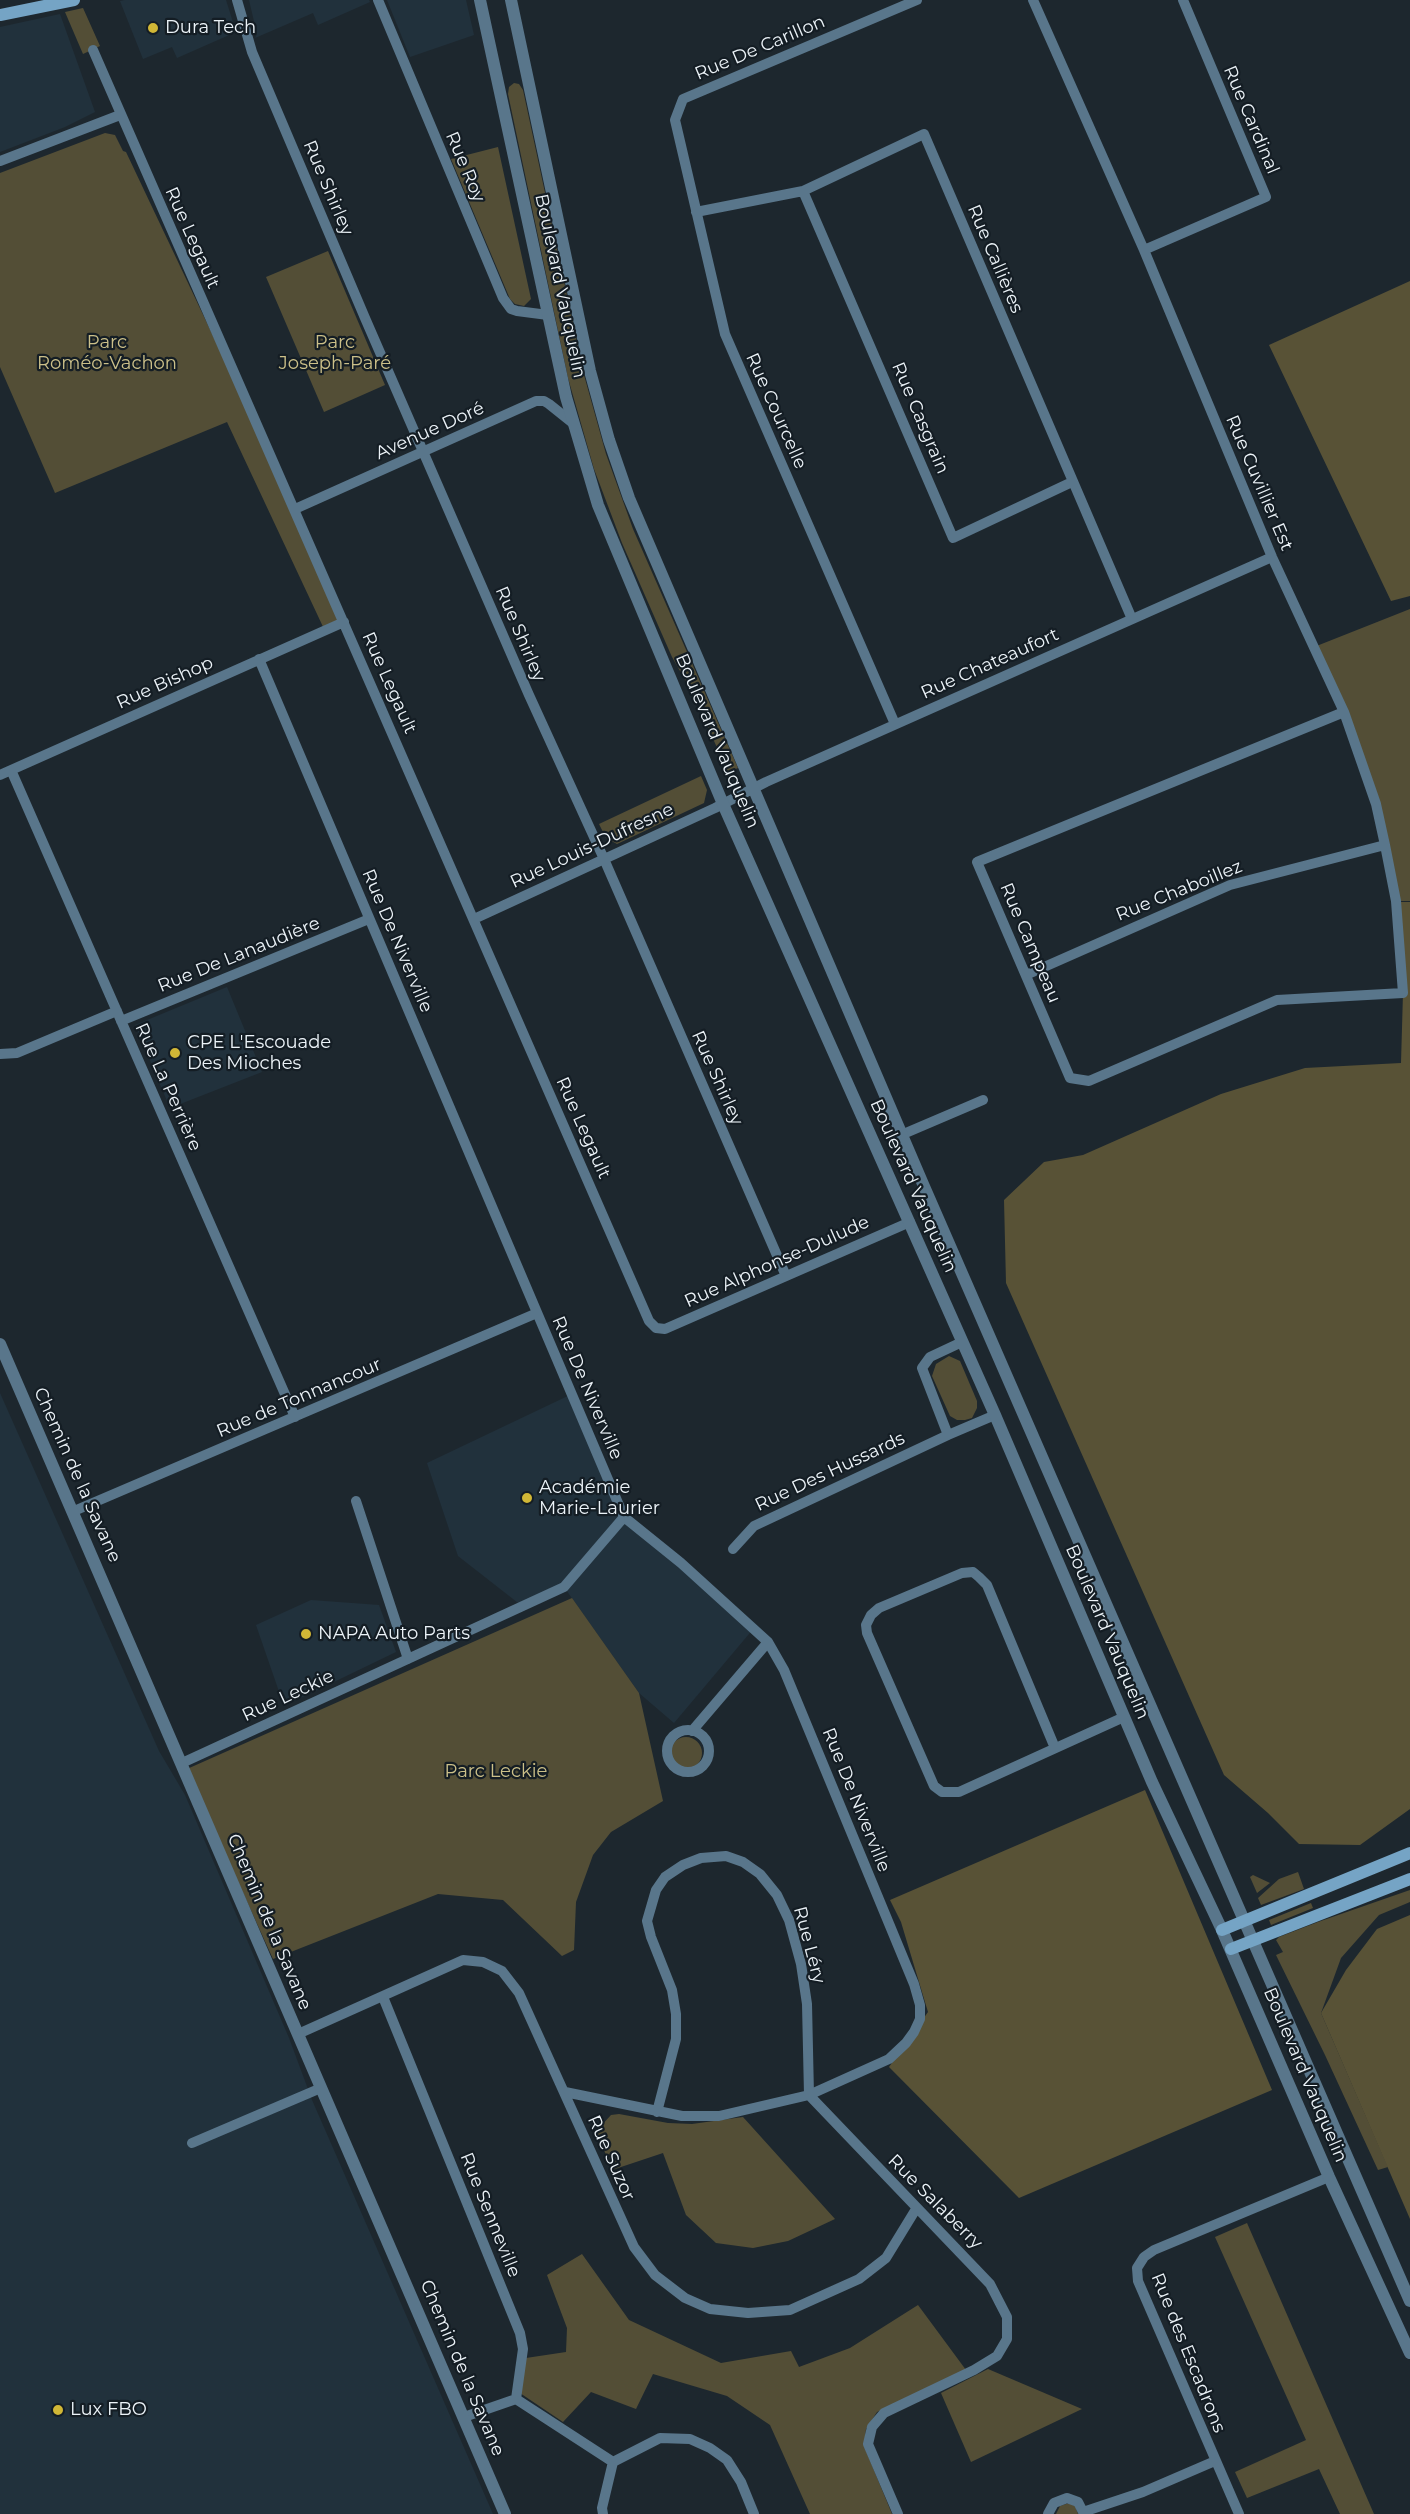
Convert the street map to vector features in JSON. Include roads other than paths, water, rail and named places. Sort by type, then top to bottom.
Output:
[{"type":"main road","points":[[0,15],[74,0]]},
{"type":"main road","points":[[1222,1929],[1410,1852]]},
{"type":"main road","points":[[1231,1949],[1410,1879]]},
{"type":"street","name":"Rue Shirley","points":[[237,0],[252,52],[424,453],[786,1276]]},
{"type":"street","name":"Rue Roy","points":[[378,0],[503,298],[512,309],[517,311],[548,315]]},
{"type":"street","name":"Boulevard Vauquelin","points":[[480,0],[548,315],[574,424],[598,505],[723,804],[963,1342],[1124,1717],[1231,1949],[1329,2177],[1410,2353]]},
{"type":"street","name":"Boulevard Vauquelin","points":[[511,0],[586,353],[624,487],[902,1135],[1410,2301]]},
{"type":"street","name":"Rue De Carillon","points":[[683,99],[917,0]]},
{"type":"street","name":"Rue Cardinal","points":[[1144,250],[1266,197],[1183,0]]},
{"type":"street","name":"Rue Cuvillier Est","points":[[1037,1],[1272,556],[1344,712],[1376,804],[1385,845],[1396,901],[1403,993]]},
{"type":"street","name":"Rue Legault","points":[[93,50],[649,1321],[656,1328]]},
{"type":"street","name":"Rue Courcelle","points":[[683,99],[675,120],[725,334],[895,724]]},
{"type":"street","points":[[0,161],[120,115]]},
{"type":"street","name":"Rue Callières","points":[[696,212],[803,191],[924,135],[1132,619]]},
{"type":"street","name":"Rue Casgrain","points":[[803,191],[953,538],[1072,482]]},
{"type":"street","name":"Avenue Doré","points":[[295,509],[536,401],[549,404],[574,424]]},
{"type":"street","name":"Rue Chateaufort","points":[[723,804],[895,724],[1272,556]]},
{"type":"street","name":"Rue Bishop","points":[[0,775],[344,622]]},
{"type":"street","name":"Rue De Niverville","points":[[259,659],[624,1517],[681,1563],[768,1642],[784,1670],[914,1984],[920,2005],[920,2019],[906,2043],[889,2059],[809,2095]]},
{"type":"street","name":"Rue Campeau","points":[[1344,712],[977,862],[1070,1078],[1089,1081],[1277,1000],[1403,993]]},
{"type":"street","name":"Rue La Perrière","points":[[11,770],[294,1417]]},
{"type":"street","name":"Rue Louis-Dufresne","points":[[474,919],[723,804]]},
{"type":"street","name":"Rue Chaboillez","points":[[1026,975],[1230,885],[1385,845]]},
{"type":"street","name":"Rue De Lanaudière","points":[[0,1054],[17,1053],[119,1016],[369,919]]},
{"type":"street","name":"Boulevard Vauquelin","points":[[902,1135],[983,1100]]},
{"type":"street","name":"Rue Alphonse-Dulude","points":[[656,1328],[671,1327],[910,1222]]},
{"type":"street","name":"Rue de Tonnancour","points":[[74,1511],[537,1313]]},
{"type":"street","points":[[948,1435],[922,1368],[930,1357],[963,1342]]},
{"type":"street","name":"Chemin de la Savane","points":[[0,1344],[506,2514]]},
{"type":"street","name":"Rue Des Hussards","points":[[733,1549],[754,1526],[995,1415]]},
{"type":"street","points":[[356,1501],[408,1659]]},
{"type":"street","name":"Rue Leckie","points":[[182,1763],[564,1587],[624,1517]]},
{"type":"street","points":[[1055,1748],[987,1585],[980,1577],[973,1572],[962,1572],[879,1608],[871,1615],[866,1625],[867,1633],[934,1786],[942,1791],[959,1792],[1124,1717]]},
{"type":"street","points":[[692,1731],[768,1642]]},
{"type":"street","name":"Rue Léry","points":[[657,2112],[676,2039],[676,2014],[672,1990],[647,1921],[656,1890],[665,1877],[683,1865],[701,1858],[726,1856],[743,1862],[760,1874],[777,1895],[789,1920],[801,1964],[807,2004],[809,2095]]},
{"type":"street","name":"Rue Suzor","points":[[297,2034],[463,1960],[483,1962],[502,1971],[519,1993],[634,2247],[655,2275],[685,2298],[710,2309],[748,2313],[790,2310],[858,2279],[886,2258],[916,2209]]},
{"type":"street","name":"Rue Senneville","points":[[383,1997],[520,2333],[523,2349],[516,2399]]},
{"type":"street","points":[[192,2143],[321,2088]]},
{"type":"street","points":[[565,2092],[682,2116],[719,2116],[809,2095]]},
{"type":"street","name":"Rue Salaberry","points":[[809,2095],[916,2209],[976,2267],[990,2284],[1007,2317],[1007,2339],[997,2356],[974,2370],[884,2413],[872,2427],[868,2444],[898,2514]]},
{"type":"street","name":"Rue des Escadrons","points":[[1239,2514],[1138,2281],[1137,2268],[1144,2257],[1154,2250],[1329,2177]]},
{"type":"street","points":[[464,2417],[516,2399],[613,2462]]},
{"type":"street","points":[[603,2514],[602,2508],[613,2462],[660,2438],[690,2439],[710,2448],[727,2460],[741,2482],[754,2514]]},
{"type":"street","points":[[1048,2514],[1054,2503],[1064,2498],[1076,2501],[1083,2513],[1143,2492],[1215,2461]]},
{"type":"place","name":"Dura Tech","points":[[153,28]]},
{"type":"place","name":"CPE L'Escouade Des Mioches","points":[[175,1053]]},
{"type":"place","name":"Académie Marie-Laurier","points":[[527,1498]]},
{"type":"place","name":"NAPA Auto Parts","points":[[306,1634]]},
{"type":"place","name":"Lux FBO","points":[[58,2410]]},
{"type":"park label","name":"Parc Roméo-Vachon","points":[[107,353]]},
{"type":"park label","name":"Parc Joseph-Paré","points":[[335,353]]},
{"type":"park label","name":"Parc Leckie","points":[[496,1772]]}]
